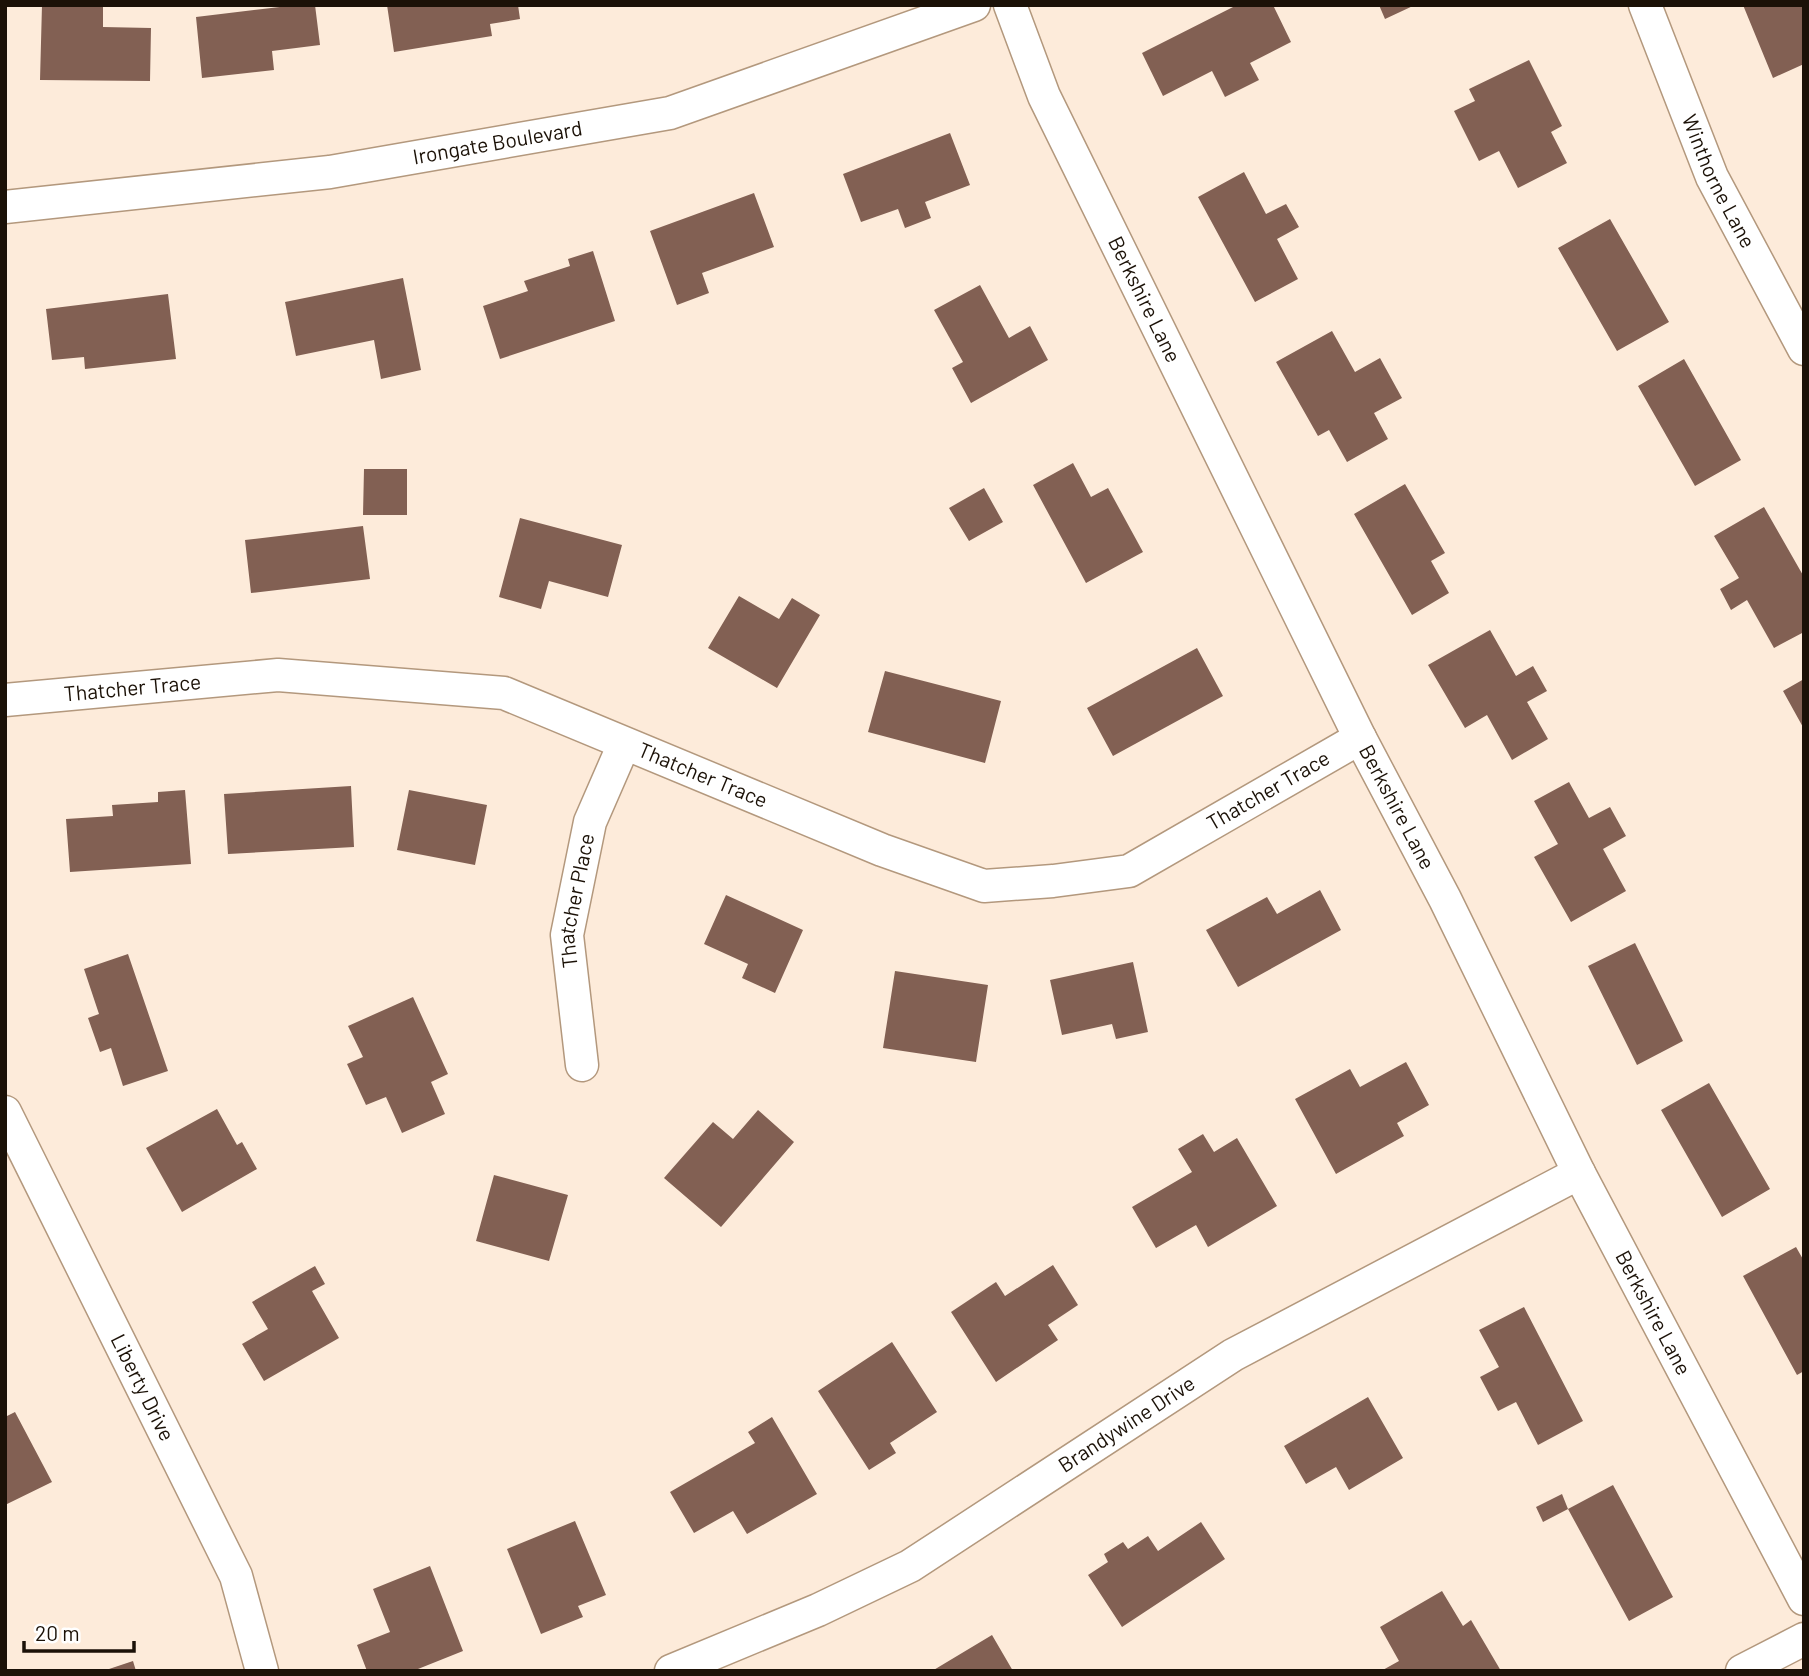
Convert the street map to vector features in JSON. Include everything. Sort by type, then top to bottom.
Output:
[{"type":"street","name":"Irongate Boulevard","points":[[5,207],[330,172],[670,113],[974,5]]},
{"type":"street","name":"Berkshire Lane","points":[[1010,5],[1044,96],[1360,738],[1445,899],[1578,1172],[1804,1599]]},
{"type":"street","name":"Winthorne Lane","points":[[1645,5],[1712,177],[1804,349]]},
{"type":"street","name":"Thatcher Trace","points":[[5,700],[278,675],[504,693],[882,850],[984,886],[1053,881],[1129,871],[1360,738]]},
{"type":"street","name":"Thatcher Place","points":[[582,1065],[567,935],[590,822],[624,744]]},
{"type":"street","name":"Liberty Drive","points":[[5,1112],[236,1576],[262,1671]]},
{"type":"street","name":"Brandywine Drive","points":[[671,1671],[818,1610],[910,1566],[1233,1355],[1578,1172]]},
{"type":"street","points":[[1742,1671],[1804,1639]]},
{"type":"building","points":[[42,5],[103,5],[103,27],[151,28],[150,81],[40,80]]},
{"type":"building","points":[[315,5],[320,45],[272,51],[274,70],[202,78],[196,17]]},
{"type":"building","points":[[387,5],[518,5],[520,19],[490,24],[492,36],[394,52]]},
{"type":"building","points":[[1237,5],[1273,5],[1291,42],[1250,63],[1259,80],[1225,97],[1212,71],[1163,96],[1142,53]]},
{"type":"building","points":[[1379,5],[1415,5],[1385,19]]},
{"type":"building","points":[[1743,5],[1802,5],[1804,64],[1773,78]]},
{"type":"building","points":[[1529,60],[1562,126],[1551,132],[1567,163],[1518,188],[1499,151],[1479,161],[1454,111],[1475,101],[1469,89]]},
{"type":"building","points":[[950,133],[970,185],[925,202],[931,218],[905,228],[898,209],[861,222],[843,174]]},
{"type":"building","points":[[1244,172],[1266,214],[1286,204],[1299,227],[1277,239],[1298,279],[1255,302],[1198,197]]},
{"type":"building","points":[[754,193],[774,247],[702,273],[709,293],[677,305],[650,231]]},
{"type":"building","points":[[1610,219],[1669,322],[1617,351],[1558,248]]},
{"type":"building","points":[[593,251],[615,321],[500,359],[483,306],[528,291],[524,281],[570,266],[568,259]]},
{"type":"building","points":[[403,278],[421,370],[381,379],[374,340],[296,356],[285,302]]},
{"type":"building","points":[[980,285],[1009,338],[1030,326],[1048,360],[971,403],[952,368],[963,362],[934,310]]},
{"type":"building","points":[[168,294],[176,359],[85,369],[84,357],[52,360],[46,309]]},
{"type":"building","points":[[1332,331],[1355,372],[1380,358],[1402,398],[1374,413],[1388,439],[1347,462],[1329,430],[1318,436],[1276,362]]},
{"type":"building","points":[[1684,359],[1741,460],[1695,486],[1638,386]]},
{"type":"building","points":[[1073,463],[1091,497],[1108,488],[1143,552],[1086,583],[1033,485]]},
{"type":"building","points":[[364,469],[407,469],[407,515],[363,515]]},
{"type":"building","points":[[1405,484],[1445,553],[1431,561],[1449,593],[1412,615],[1354,514]]},
{"type":"building","points":[[984,488],[1003,522],[969,541],[949,508]]},
{"type":"building","points":[[1764,507],[1804,577],[1804,632],[1774,648],[1747,600],[1731,610],[1720,589],[1739,578],[1714,536]]},
{"type":"building","points":[[520,518],[622,545],[608,597],[549,581],[541,609],[499,597]]},
{"type":"building","points":[[363,526],[370,579],[251,593],[245,540]]},
{"type":"building","points":[[739,596],[779,619],[792,598],[820,615],[777,688],[708,648]]},
{"type":"building","points":[[1490,630],[1516,676],[1533,666],[1547,691],[1527,702],[1548,739],[1512,760],[1487,715],[1465,728],[1428,665]]},
{"type":"building","points":[[1197,648],[1223,696],[1113,756],[1087,708]]},
{"type":"building","points":[[885,671],[1001,701],[985,763],[868,732]]},
{"type":"building","points":[[1804,679],[1804,729],[1783,691]]},
{"type":"building","points":[[1569,782],[1589,818],[1610,807],[1626,836],[1603,849],[1626,891],[1571,922],[1534,857],[1558,844],[1534,801]]},
{"type":"building","points":[[351,786],[354,847],[228,854],[224,794]]},
{"type":"building","points":[[185,790],[191,864],[70,872],[66,819],[113,816],[112,805],[158,802],[158,792]]},
{"type":"building","points":[[409,790],[487,805],[475,865],[397,850]]},
{"type":"building","points":[[1320,890],[1341,930],[1238,987],[1206,930],[1267,897],[1277,914]]},
{"type":"building","points":[[726,895],[803,930],[775,993],[742,978],[748,964],[704,944]]},
{"type":"building","points":[[1635,943],[1683,1041],[1637,1065],[1588,966]]},
{"type":"building","points":[[128,954],[168,1071],[123,1086],[111,1048],[100,1052],[88,1018],[99,1014],[84,969]]},
{"type":"building","points":[[1133,962],[1148,1032],[1116,1039],[1112,1024],[1062,1035],[1050,980]]},
{"type":"building","points":[[895,971],[988,985],[976,1062],[883,1048]]},
{"type":"building","points":[[413,997],[448,1074],[431,1082],[445,1114],[402,1133],[386,1097],[366,1105],[347,1064],[363,1057],[348,1026]]},
{"type":"building","points":[[1406,1062],[1429,1105],[1397,1123],[1404,1136],[1336,1174],[1295,1099],[1350,1069],[1360,1087]]},
{"type":"building","points":[[1709,1083],[1770,1189],[1722,1217],[1661,1110]]},
{"type":"building","points":[[217,1109],[237,1145],[242,1142],[257,1169],[182,1212],[146,1148]]},
{"type":"building","points":[[758,1110],[794,1142],[721,1227],[664,1178],[713,1122],[733,1139]]},
{"type":"building","points":[[1203,1134],[1214,1152],[1237,1138],[1277,1206],[1208,1247],[1196,1225],[1156,1248],[1132,1207],[1192,1172],[1178,1149]]},
{"type":"building","points":[[494,1175],[568,1195],[549,1261],[476,1241]]},
{"type":"building","points":[[1796,1247],[1804,1261],[1804,1371],[1797,1375],[1743,1276]]},
{"type":"building","points":[[1053,1265],[1078,1305],[1048,1325],[1058,1340],[996,1382],[951,1312],[996,1282],[1005,1296]]},
{"type":"building","points":[[315,1266],[325,1284],[312,1291],[339,1338],[264,1381],[242,1344],[268,1329],[252,1302]]},
{"type":"building","points":[[1524,1307],[1583,1421],[1538,1445],[1516,1402],[1498,1411],[1480,1377],[1499,1367],[1479,1330]]},
{"type":"building","points":[[892,1342],[937,1412],[890,1443],[896,1453],[869,1470],[818,1391]]},
{"type":"building","points":[[1368,1397],[1403,1458],[1349,1490],[1336,1467],[1306,1484],[1284,1446]]},
{"type":"building","points":[[15,1412],[52,1482],[5,1505],[5,1417]]},
{"type":"building","points":[[772,1417],[817,1494],[747,1534],[733,1511],[694,1533],[670,1492],[755,1443],[748,1432]]},
{"type":"building","points":[[1613,1485],[1673,1597],[1629,1621],[1568,1509]]},
{"type":"building","points":[[1562,1494],[1568,1509],[1543,1522],[1536,1507]]},
{"type":"building","points":[[575,1521],[606,1595],[578,1606],[583,1617],[541,1634],[507,1549]]},
{"type":"building","points":[[1201,1522],[1225,1559],[1122,1627],[1088,1575],[1108,1562],[1104,1554],[1123,1542],[1128,1549],[1148,1536],[1158,1551]]},
{"type":"building","points":[[430,1566],[463,1651],[413,1671],[367,1671],[357,1645],[390,1632],[373,1589]]},
{"type":"building","points":[[1442,1591],[1463,1626],[1471,1620],[1501,1671],[1381,1671],[1399,1661],[1380,1627]]},
{"type":"building","points":[[992,1635],[1013,1671],[932,1671]]},
{"type":"building","points":[[133,1661],[136,1671],[106,1671],[106,1670]]}]
